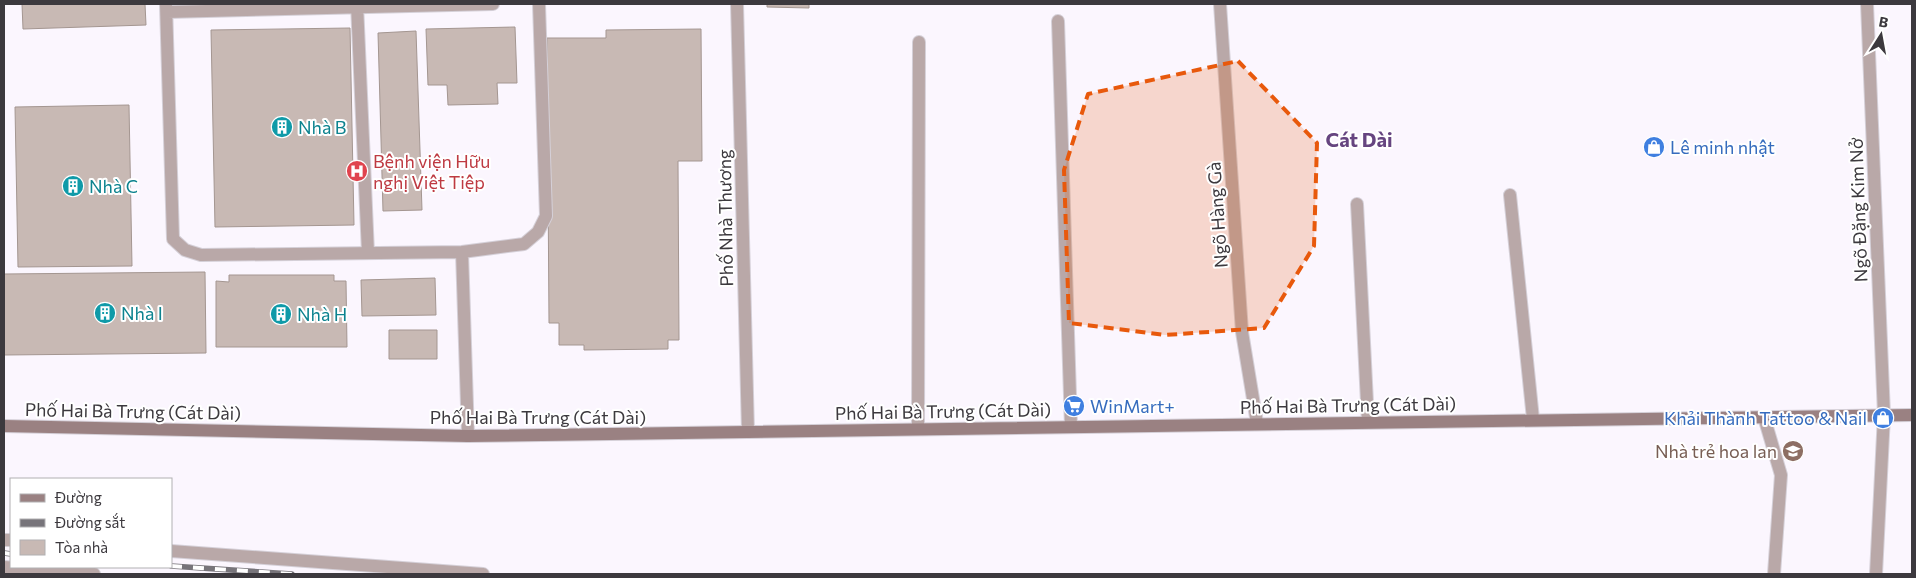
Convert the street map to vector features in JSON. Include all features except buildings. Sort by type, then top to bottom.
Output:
[{"type":"main road","name":"Phố Hai Bà Trưng (Cát Dài)","points":[[4,426],[468,436],[1257,423],[1912,415]]},
{"type":"street","points":[[494,4],[166,8],[173,239],[185,250],[201,255],[462,252],[524,244],[538,232],[546,216],[539,4]]},
{"type":"street","name":"Phố Nhà Thương","points":[[737,4],[748,432]]},
{"type":"street","name":"Ngõ Hàng Gà","points":[[1220,4],[1242,332],[1257,423]]},
{"type":"street","name":"Ngõ Đặng Kim Nở","points":[[1867,4],[1884,415],[1876,574]]},
{"type":"street","points":[[357,6],[368,252]]},
{"type":"street","points":[[1058,22],[1071,427]]},
{"type":"street","points":[[918,428],[919,42]]},
{"type":"street","points":[[1510,195],[1533,420]]},
{"type":"street","points":[[1357,204],[1368,422]]},
{"type":"street","points":[[462,252],[468,436]]},
{"type":"street","points":[[1764,417],[1781,475],[1774,574]]},
{"type":"street","points":[[172,551],[483,574]]},
{"type":"street","points":[[4,568],[94,574]]},
{"type":"highlighted area","points":[[1238,61],[1317,143],[1314,246],[1264,328],[1165,335],[1069,323],[1064,170],[1088,94]]},
{"type":"railway","points":[[4,553],[10,554]]},
{"type":"railway","points":[[172,566],[292,574]]},
{"type":"place","name":"Nhà B","points":[[282,127]]},
{"type":"place","name":"Lê minh nhật","points":[[1654,147]]},
{"type":"place","name":"Bệnh viện Hữu nghị Việt Tiệp","points":[[357,171]]},
{"type":"place","name":"Nhà C","points":[[73,186]]},
{"type":"place","name":"Nhà I","points":[[105,313]]},
{"type":"place","name":"Nhà H","points":[[281,314]]},
{"type":"place","name":"WinMart+","points":[[1074,406]]},
{"type":"place","name":"Khải Thành Tattoo & Nail","points":[[1883,418]]},
{"type":"place","name":"Nhà trẻ hoa lan","points":[[1793,451]]},
{"type":"district","name":"Cát Dài","points":[[1359,139]]}]
